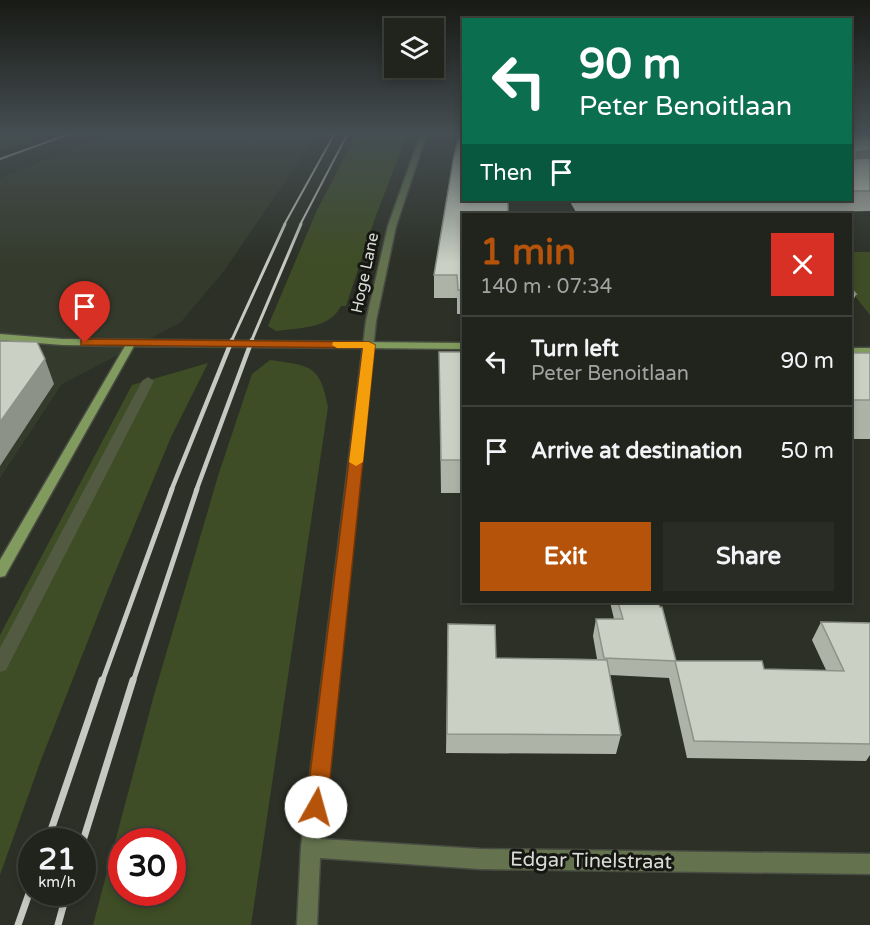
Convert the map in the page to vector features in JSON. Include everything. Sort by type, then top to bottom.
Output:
[{"type":"street","name":"Hoge Lane","points":[[307,925],[311,848],[369,345],[381,263],[408,176]]},
{"type":"street","points":[[0,337],[131,344],[462,346]]},
{"type":"street","points":[[0,572],[131,344]]},
{"type":"street","points":[[852,351],[870,351]]},
{"type":"street","name":"Edgar Tinelstraat","points":[[311,848],[480,859],[870,864]]},
{"type":"shaded area","points":[[5,176],[289,176],[224,271],[180,323],[62,384],[0,478],[0,178]]},
{"type":"green space","points":[[335,176],[391,176],[346,306],[341,306],[329,319],[313,326],[276,331],[268,326],[317,210]]},
{"type":"green space","points":[[852,252],[870,252],[870,315],[852,292]]},
{"type":"green space","points":[[270,360],[304,366],[317,375],[328,407],[251,925],[93,925],[108,868],[108,906],[186,906],[186,828],[119,828],[154,695],[218,476],[252,374]]},
{"type":"green space","points":[[208,363],[171,437],[109,587],[41,760],[0,875],[0,635],[132,385]]},
{"type":"building","points":[[450,176],[462,176],[462,201],[508,201],[508,213],[462,213],[462,290],[458,290],[457,275],[434,275]]},
{"type":"building","points":[[852,176],[870,176],[870,191],[852,191]]},
{"type":"building","points":[[0,341],[37,342],[45,359],[0,422]]},
{"type":"building","points":[[439,352],[462,352],[462,460],[441,460]]},
{"type":"building","points":[[852,353],[870,353],[870,400],[852,400]]},
{"type":"building","points":[[618,603],[658,603],[662,607],[676,661],[604,658],[596,619],[623,619]]},
{"type":"building","points":[[821,622],[870,623],[870,744],[694,741],[675,661],[762,661],[764,669],[844,671]]},
{"type":"building","points":[[448,624],[495,625],[496,658],[607,660],[621,735],[447,734]]},
{"type":"waterway","points":[[0,665],[148,381]]},
{"type":"railway","points":[[284,225],[311,176]]},
{"type":"railway","points":[[300,225],[325,176]]},
{"type":"railway","points":[[231,342],[285,224]]},
{"type":"railway","points":[[251,342],[301,224]]},
{"type":"railway","points":[[171,491],[232,340]]},
{"type":"railway","points":[[196,491],[252,340]]},
{"type":"railway","points":[[102,682],[172,489]]},
{"type":"railway","points":[[133,682],[197,489]]},
{"type":"railway","points":[[52,828],[102,680]]},
{"type":"railway","points":[[87,828],[133,680]]},
{"type":"railway","points":[[18,925],[25,906]]},
{"type":"railway","points":[[58,925],[63,906]]},
{"type":"slow traffic","points":[[337,345],[369,345],[356,462]]},
{"type":"route","points":[[85,343],[369,345],[316,807]]}]
